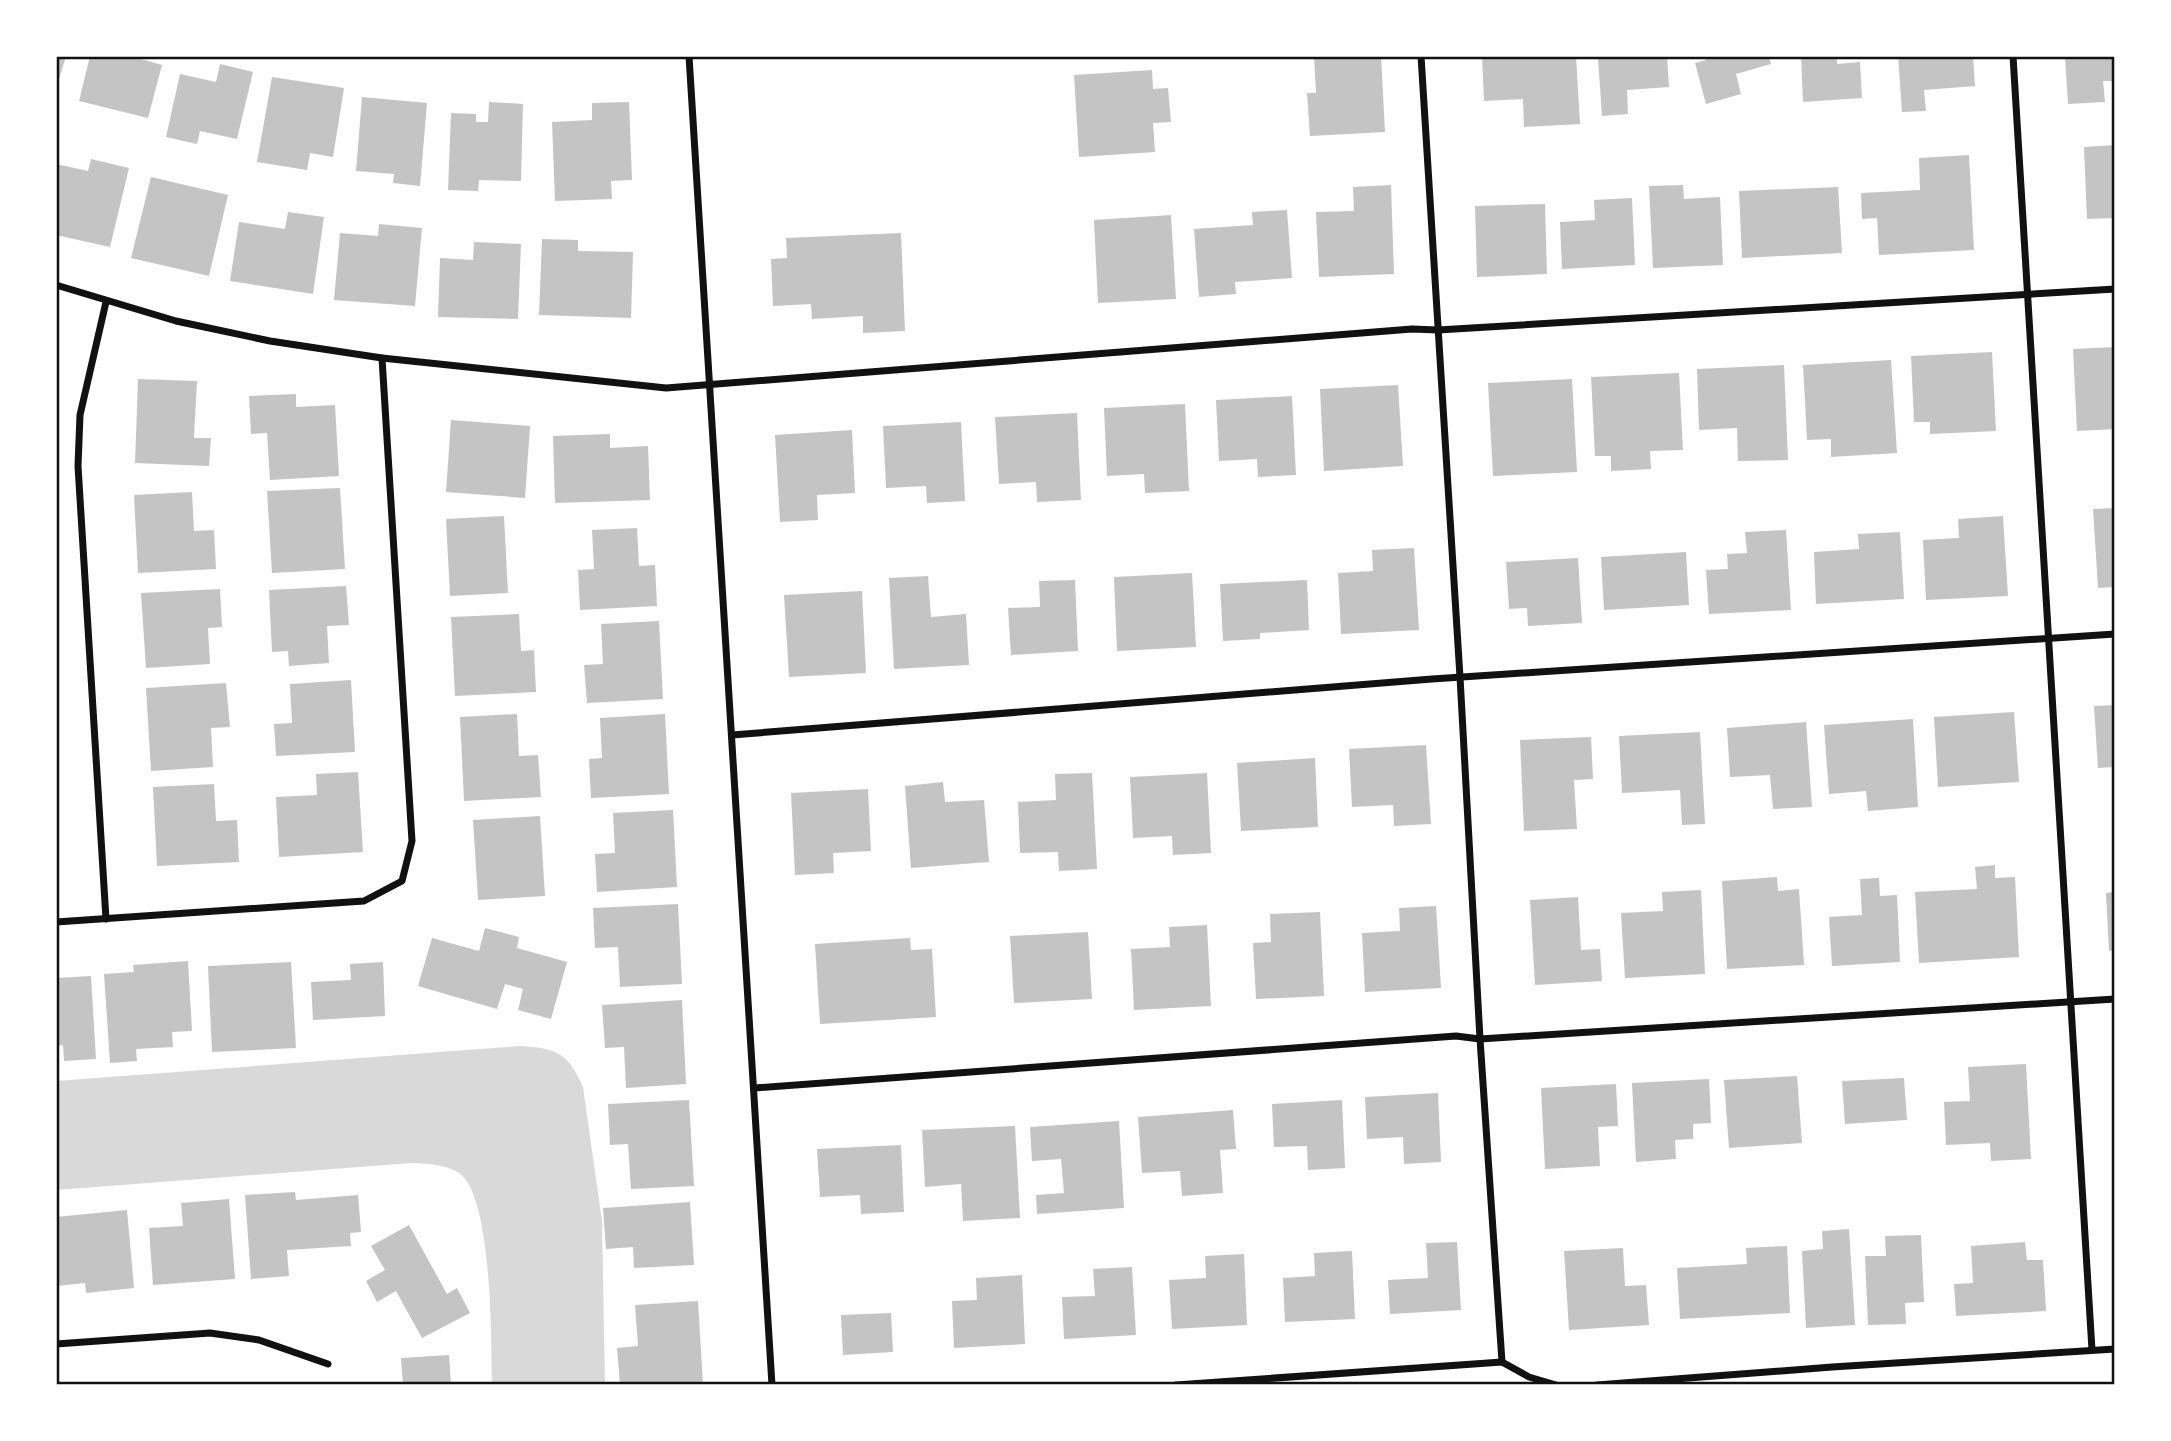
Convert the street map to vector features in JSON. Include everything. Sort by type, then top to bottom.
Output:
[{"type":"street","points":[[689,56],[772,1385]]},
{"type":"street","points":[[1421,56],[1502,1362]]},
{"type":"street","points":[[2013,56],[2092,1350]]},
{"type":"street","points":[[56,285],[176,321],[270,341],[382,358],[666,388],[1412,329],[1438,330],[2115,289]]},
{"type":"street","points":[[106,302],[80,415],[78,466],[106,919]]},
{"type":"street","points":[[56,922],[364,901],[402,881],[412,841],[382,358]]},
{"type":"street","points":[[732,735],[1460,677],[2115,634]]},
{"type":"street","points":[[754,1088],[1456,1036],[1480,1039],[2115,999]]},
{"type":"street","points":[[56,1344],[210,1333],[259,1340],[328,1364]]},
{"type":"street","points":[[1597,1385],[2115,1349]]},
{"type":"street","points":[[1176,1385],[1502,1362],[1529,1377],[1556,1385]]},
{"type":"street","points":[[1328,1374],[1328,1385]]},
{"type":"shaded area","points":[[520,1046],[543,1048],[560,1054],[572,1067],[583,1087],[602,1221],[605,1385],[492,1385],[490,1306],[484,1239],[470,1187],[459,1173],[448,1168],[412,1163],[56,1190],[56,1081]]},
{"type":"building","points":[[56,56],[66,56],[57,86],[56,86]]},
{"type":"building","points":[[90,56],[130,56],[162,65],[148,118],[79,101]]},
{"type":"building","points":[[1314,56],[1381,56],[1385,132],[1310,136],[1307,93],[1316,93]]},
{"type":"building","points":[[1482,56],[1576,56],[1580,124],[1524,127],[1523,99],[1484,101]]},
{"type":"building","points":[[1667,56],[1669,87],[1627,90],[1628,114],[1602,116],[1598,58]]},
{"type":"building","points":[[1705,56],[1769,56],[1771,64],[1736,74],[1741,94],[1706,104],[1695,63],[1706,60]]},
{"type":"building","points":[[1801,56],[1837,56],[1837,64],[1860,62],[1862,98],[1803,102]]},
{"type":"building","points":[[1898,56],[1973,56],[1975,86],[1924,90],[1926,111],[1902,112]]},
{"type":"building","points":[[2065,56],[2115,56],[2115,81],[2103,81],[2105,102],[2068,104]]},
{"type":"building","points":[[220,64],[253,72],[237,139],[200,131],[197,144],[166,137],[180,74],[216,82]]},
{"type":"building","points":[[1152,70],[1153,89],[1168,88],[1171,122],[1153,123],[1155,152],[1079,157],[1074,75]]},
{"type":"building","points":[[272,77],[344,88],[333,157],[310,153],[307,170],[257,162]]},
{"type":"building","points":[[362,97],[427,103],[420,186],[393,183],[394,174],[356,171]]},
{"type":"building","points":[[489,102],[523,104],[521,181],[479,180],[478,191],[448,190],[451,113],[476,114],[476,122],[488,122]]},
{"type":"building","points":[[629,102],[632,180],[611,181],[612,199],[555,201],[552,122],[592,120],[592,103]]},
{"type":"building","points":[[2115,145],[2115,218],[2087,219],[2084,147]]},
{"type":"building","points":[[1969,155],[1974,250],[1879,255],[1877,218],[1862,219],[1861,193],[1920,190],[1919,158]]},
{"type":"building","points":[[91,159],[129,168],[110,247],[56,235],[56,164],[88,171]]},
{"type":"building","points":[[151,177],[228,195],[209,276],[131,258]]},
{"type":"building","points":[[1391,185],[1394,274],[1319,277],[1316,212],[1354,211],[1353,187]]},
{"type":"building","points":[[1683,185],[1684,199],[1720,197],[1723,265],[1653,268],[1649,186]]},
{"type":"building","points":[[1838,187],[1842,253],[1742,258],[1739,191]]},
{"type":"building","points":[[1632,198],[1635,265],[1562,269],[1560,222],[1595,220],[1594,200]]},
{"type":"building","points":[[1545,204],[1547,274],[1477,277],[1475,206]]},
{"type":"building","points":[[1287,210],[1292,278],[1235,282],[1236,294],[1199,297],[1194,229],[1253,225],[1252,212]]},
{"type":"building","points":[[288,212],[324,217],[313,294],[230,281],[239,222],[285,229]]},
{"type":"building","points":[[1171,215],[1176,299],[1098,303],[1094,220]]},
{"type":"building","points":[[379,224],[422,228],[415,306],[334,300],[340,233],[378,236]]},
{"type":"building","points":[[901,233],[905,331],[863,333],[863,316],[812,319],[811,304],[773,306],[771,259],[787,258],[786,238]]},
{"type":"building","points":[[542,239],[578,240],[578,251],[633,252],[631,318],[539,315]]},
{"type":"building","points":[[474,242],[521,244],[518,319],[438,317],[440,258],[473,260]]},
{"type":"building","points":[[2115,347],[2115,429],[2077,431],[2073,349]]},
{"type":"building","points":[[1992,352],[1996,431],[1930,434],[1930,422],[1914,422],[1911,356]]},
{"type":"building","points":[[1891,360],[1897,453],[1831,457],[1831,439],[1807,440],[1803,365]]},
{"type":"building","points":[[1784,365],[1788,460],[1738,461],[1737,428],[1699,430],[1697,369]]},
{"type":"building","points":[[1679,373],[1683,450],[1650,451],[1651,469],[1611,471],[1611,456],[1595,456],[1591,377]]},
{"type":"building","points":[[138,379],[197,381],[194,438],[211,438],[209,466],[135,463]]},
{"type":"building","points":[[1572,379],[1577,472],[1493,476],[1488,383]]},
{"type":"building","points":[[1398,385],[1403,466],[1324,471],[1320,389]]},
{"type":"building","points":[[296,394],[296,407],[335,405],[339,476],[270,480],[267,433],[251,434],[249,396]]},
{"type":"building","points":[[1292,396],[1296,475],[1258,477],[1257,459],[1219,461],[1216,400]]},
{"type":"building","points":[[1185,404],[1189,491],[1145,493],[1144,474],[1107,476],[1104,408]]},
{"type":"building","points":[[1077,413],[1081,500],[1037,502],[1036,482],[999,484],[995,417]]},
{"type":"building","points":[[451,420],[530,426],[525,498],[446,492]]},
{"type":"building","points":[[961,422],[965,501],[927,503],[926,486],[886,488],[883,426]]},
{"type":"building","points":[[852,430],[855,493],[817,495],[818,520],[780,522],[775,435]]},
{"type":"building","points":[[610,434],[610,448],[648,446],[650,500],[555,503],[553,436]]},
{"type":"building","points":[[340,488],[345,569],[272,573],[267,491]]},
{"type":"building","points":[[192,492],[194,531],[214,530],[216,569],[138,573],[134,495]]},
{"type":"building","points":[[2115,508],[2115,587],[2098,588],[2093,509]]},
{"type":"building","points":[[504,516],[508,593],[450,596],[446,519]]},
{"type":"building","points":[[2003,516],[2008,596],[1926,600],[1923,540],[1959,538],[1958,519]]},
{"type":"building","points":[[637,528],[639,566],[655,565],[657,606],[580,610],[578,570],[594,569],[592,530]]},
{"type":"building","points":[[1786,530],[1791,610],[1709,614],[1706,570],[1728,569],[1727,554],[1747,553],[1745,532]]},
{"type":"building","points":[[1900,532],[1904,599],[1816,604],[1814,552],[1859,549],[1858,534]]},
{"type":"building","points":[[1414,548],[1419,630],[1341,634],[1338,573],[1373,571],[1372,550]]},
{"type":"building","points":[[1686,552],[1689,605],[1604,610],[1601,557]]},
{"type":"building","points":[[1578,558],[1582,623],[1528,626],[1527,608],[1509,609],[1506,562]]},
{"type":"building","points":[[1192,573],[1196,647],[1117,651],[1114,577]]},
{"type":"building","points":[[928,576],[931,617],[966,614],[969,665],[894,669],[889,578]]},
{"type":"building","points":[[1075,580],[1078,651],[1011,655],[1008,608],[1040,607],[1039,581]]},
{"type":"building","points":[[1307,580],[1309,630],[1260,633],[1260,639],[1223,641],[1220,584]]},
{"type":"building","points":[[346,586],[349,625],[327,626],[329,663],[289,666],[288,651],[272,652],[269,590]]},
{"type":"building","points":[[220,589],[222,627],[208,628],[210,664],[146,668],[141,593]]},
{"type":"building","points":[[862,591],[866,673],[789,677],[784,595]]},
{"type":"building","points":[[519,614],[521,651],[534,650],[536,692],[455,696],[451,617]]},
{"type":"building","points":[[659,621],[663,699],[587,703],[584,665],[603,664],[601,624]]},
{"type":"building","points":[[351,680],[355,752],[276,756],[274,724],[292,723],[290,684]]},
{"type":"building","points":[[226,683],[230,727],[211,728],[213,767],[151,771],[146,688]]},
{"type":"building","points":[[2115,705],[2115,767],[2098,768],[2094,706]]},
{"type":"building","points":[[2014,712],[2019,782],[1938,787],[1934,717]]},
{"type":"building","points":[[517,714],[519,756],[538,755],[541,797],[464,801],[460,717]]},
{"type":"building","points":[[665,714],[669,794],[591,798],[589,759],[602,758],[600,718]]},
{"type":"building","points":[[1913,719],[1918,807],[1868,811],[1866,791],[1829,794],[1824,725]]},
{"type":"building","points":[[1806,722],[1812,807],[1773,809],[1770,775],[1730,777],[1727,728]]},
{"type":"building","points":[[1700,732],[1705,824],[1682,825],[1680,790],[1622,793],[1619,736]]},
{"type":"building","points":[[1591,737],[1593,779],[1574,780],[1577,829],[1524,831],[1520,740]]},
{"type":"building","points":[[1426,745],[1431,824],[1394,826],[1393,805],[1352,807],[1349,749]]},
{"type":"building","points":[[1315,758],[1318,827],[1241,831],[1237,763]]},
{"type":"building","points":[[358,772],[363,852],[279,857],[276,797],[317,795],[316,774]]},
{"type":"building","points":[[1092,773],[1097,869],[1059,871],[1058,852],[1020,853],[1018,802],[1056,800],[1055,774]]},
{"type":"building","points":[[1207,773],[1211,853],[1173,855],[1172,836],[1133,838],[1130,777]]},
{"type":"building","points":[[943,782],[945,802],[984,800],[989,862],[911,868],[905,786]]},
{"type":"building","points":[[214,784],[216,821],[237,820],[239,862],[157,866],[153,787]]},
{"type":"building","points":[[868,789],[871,851],[833,853],[834,873],[795,875],[791,793]]},
{"type":"building","points":[[673,810],[677,887],[597,892],[595,854],[615,853],[613,813]]},
{"type":"building","points":[[540,816],[545,896],[478,900],[473,820]]},
{"type":"building","points":[[1995,865],[1995,878],[2015,877],[2019,957],[1919,963],[1915,892],[1977,889],[1975,867]]},
{"type":"building","points":[[1777,877],[1778,891],[1799,889],[1804,965],[1727,969],[1722,881]]},
{"type":"building","points":[[1879,878],[1880,896],[1897,895],[1900,962],[1832,966],[1829,917],[1862,915],[1860,879]]},
{"type":"building","points":[[1701,890],[1705,974],[1625,978],[1621,913],[1663,911],[1662,892]]},
{"type":"building","points":[[2115,892],[2115,950],[2109,951],[2106,893]]},
{"type":"building","points":[[1578,897],[1581,950],[1600,949],[1602,981],[1535,985],[1530,900]]},
{"type":"building","points":[[678,904],[682,984],[620,987],[618,947],[595,948],[593,908]]},
{"type":"building","points":[[1436,906],[1441,988],[1365,992],[1362,933],[1400,931],[1399,908]]},
{"type":"building","points":[[1320,912],[1324,996],[1256,999],[1253,943],[1271,942],[1270,914]]},
{"type":"building","points":[[1207,925],[1211,1006],[1134,1010],[1131,949],[1170,947],[1169,927]]},
{"type":"building","points":[[485,928],[519,937],[517,948],[567,962],[551,1019],[518,1010],[523,989],[505,984],[497,1009],[418,986],[432,938],[479,951]]},
{"type":"building","points":[[1088,932],[1092,999],[1014,1003],[1010,936]]},
{"type":"building","points":[[910,938],[911,950],[932,949],[936,1017],[820,1024],[815,944]]},
{"type":"building","points":[[188,961],[192,1031],[172,1032],[173,1047],[136,1049],[137,1061],[110,1063],[104,974],[134,972],[133,965]]},
{"type":"building","points":[[291,962],[296,1048],[212,1052],[208,966]]},
{"type":"building","points":[[383,962],[385,1016],[313,1020],[311,982],[351,980],[350,964]]},
{"type":"building","points":[[91,976],[96,1059],[64,1061],[63,1045],[56,1046],[56,978]]},
{"type":"building","points":[[682,1000],[686,1084],[626,1088],[624,1047],[605,1048],[602,1005]]},
{"type":"building","points":[[2026,1064],[2031,1159],[1991,1161],[1990,1143],[1946,1145],[1944,1102],[1970,1101],[1968,1067]]},
{"type":"building","points":[[1797,1076],[1802,1143],[1729,1148],[1724,1080]]},
{"type":"building","points":[[1904,1078],[1907,1120],[1845,1124],[1842,1081]]},
{"type":"building","points":[[1709,1079],[1711,1123],[1693,1124],[1693,1139],[1675,1140],[1676,1159],[1636,1162],[1632,1083]]},
{"type":"building","points":[[1616,1084],[1618,1126],[1598,1127],[1600,1166],[1545,1169],[1541,1088]]},
{"type":"building","points":[[1438,1093],[1441,1162],[1404,1164],[1403,1137],[1367,1139],[1365,1097]]},
{"type":"building","points":[[689,1100],[694,1186],[631,1189],[628,1144],[610,1145],[608,1104]]},
{"type":"building","points":[[1342,1100],[1345,1168],[1308,1170],[1307,1146],[1274,1147],[1272,1104]]},
{"type":"building","points":[[1233,1110],[1236,1149],[1220,1150],[1223,1193],[1182,1196],[1180,1171],[1142,1173],[1138,1117]]},
{"type":"building","points":[[1119,1121],[1124,1208],[1037,1214],[1036,1195],[1064,1193],[1061,1159],[1032,1161],[1030,1127]]},
{"type":"building","points":[[1015,1126],[1020,1218],[963,1221],[961,1184],[925,1187],[922,1130]]},
{"type":"building","points":[[901,1145],[904,1212],[861,1214],[860,1195],[820,1197],[817,1149]]},
{"type":"building","points":[[295,1192],[296,1200],[358,1195],[361,1232],[350,1233],[351,1246],[287,1250],[289,1276],[251,1279],[245,1195]]},
{"type":"building","points":[[229,1199],[235,1279],[153,1285],[149,1228],[183,1226],[181,1203]]},
{"type":"building","points":[[690,1202],[694,1265],[634,1268],[633,1247],[606,1249],[603,1208]]},
{"type":"building","points":[[127,1210],[134,1288],[86,1293],[85,1283],[56,1286],[56,1217]]},
{"type":"building","points":[[409,1225],[447,1294],[457,1288],[470,1313],[422,1338],[396,1291],[377,1302],[366,1281],[385,1270],[371,1246]]},
{"type":"building","points":[[1849,1229],[1855,1325],[1806,1328],[1802,1251],[1823,1249],[1822,1231]]},
{"type":"building","points":[[1921,1235],[1924,1302],[1905,1303],[1906,1324],[1868,1325],[1865,1256],[1886,1256],[1885,1236]]},
{"type":"building","points":[[1457,1242],[1461,1310],[1390,1314],[1388,1280],[1428,1278],[1426,1243]]},
{"type":"building","points":[[2025,1242],[2027,1260],[2043,1260],[2046,1311],[1956,1316],[1954,1284],[1973,1283],[1971,1246]]},
{"type":"building","points":[[1787,1246],[1790,1313],[1680,1319],[1677,1268],[1747,1264],[1746,1248]]},
{"type":"building","points":[[1623,1248],[1625,1286],[1646,1285],[1649,1325],[1569,1330],[1564,1251]]},
{"type":"building","points":[[1352,1251],[1355,1319],[1285,1322],[1283,1278],[1315,1276],[1314,1253]]},
{"type":"building","points":[[1244,1254],[1247,1325],[1172,1329],[1169,1280],[1206,1278],[1205,1256]]},
{"type":"building","points":[[1132,1267],[1136,1335],[1064,1339],[1062,1297],[1095,1296],[1093,1269]]},
{"type":"building","points":[[1022,1275],[1025,1344],[954,1348],[952,1301],[977,1300],[976,1278]]},
{"type":"building","points":[[698,1301],[703,1384],[620,1385],[617,1348],[638,1346],[635,1305]]},
{"type":"building","points":[[891,1313],[893,1352],[843,1355],[841,1315]]},
{"type":"building","points":[[449,1355],[451,1385],[403,1385],[401,1358]]}]
